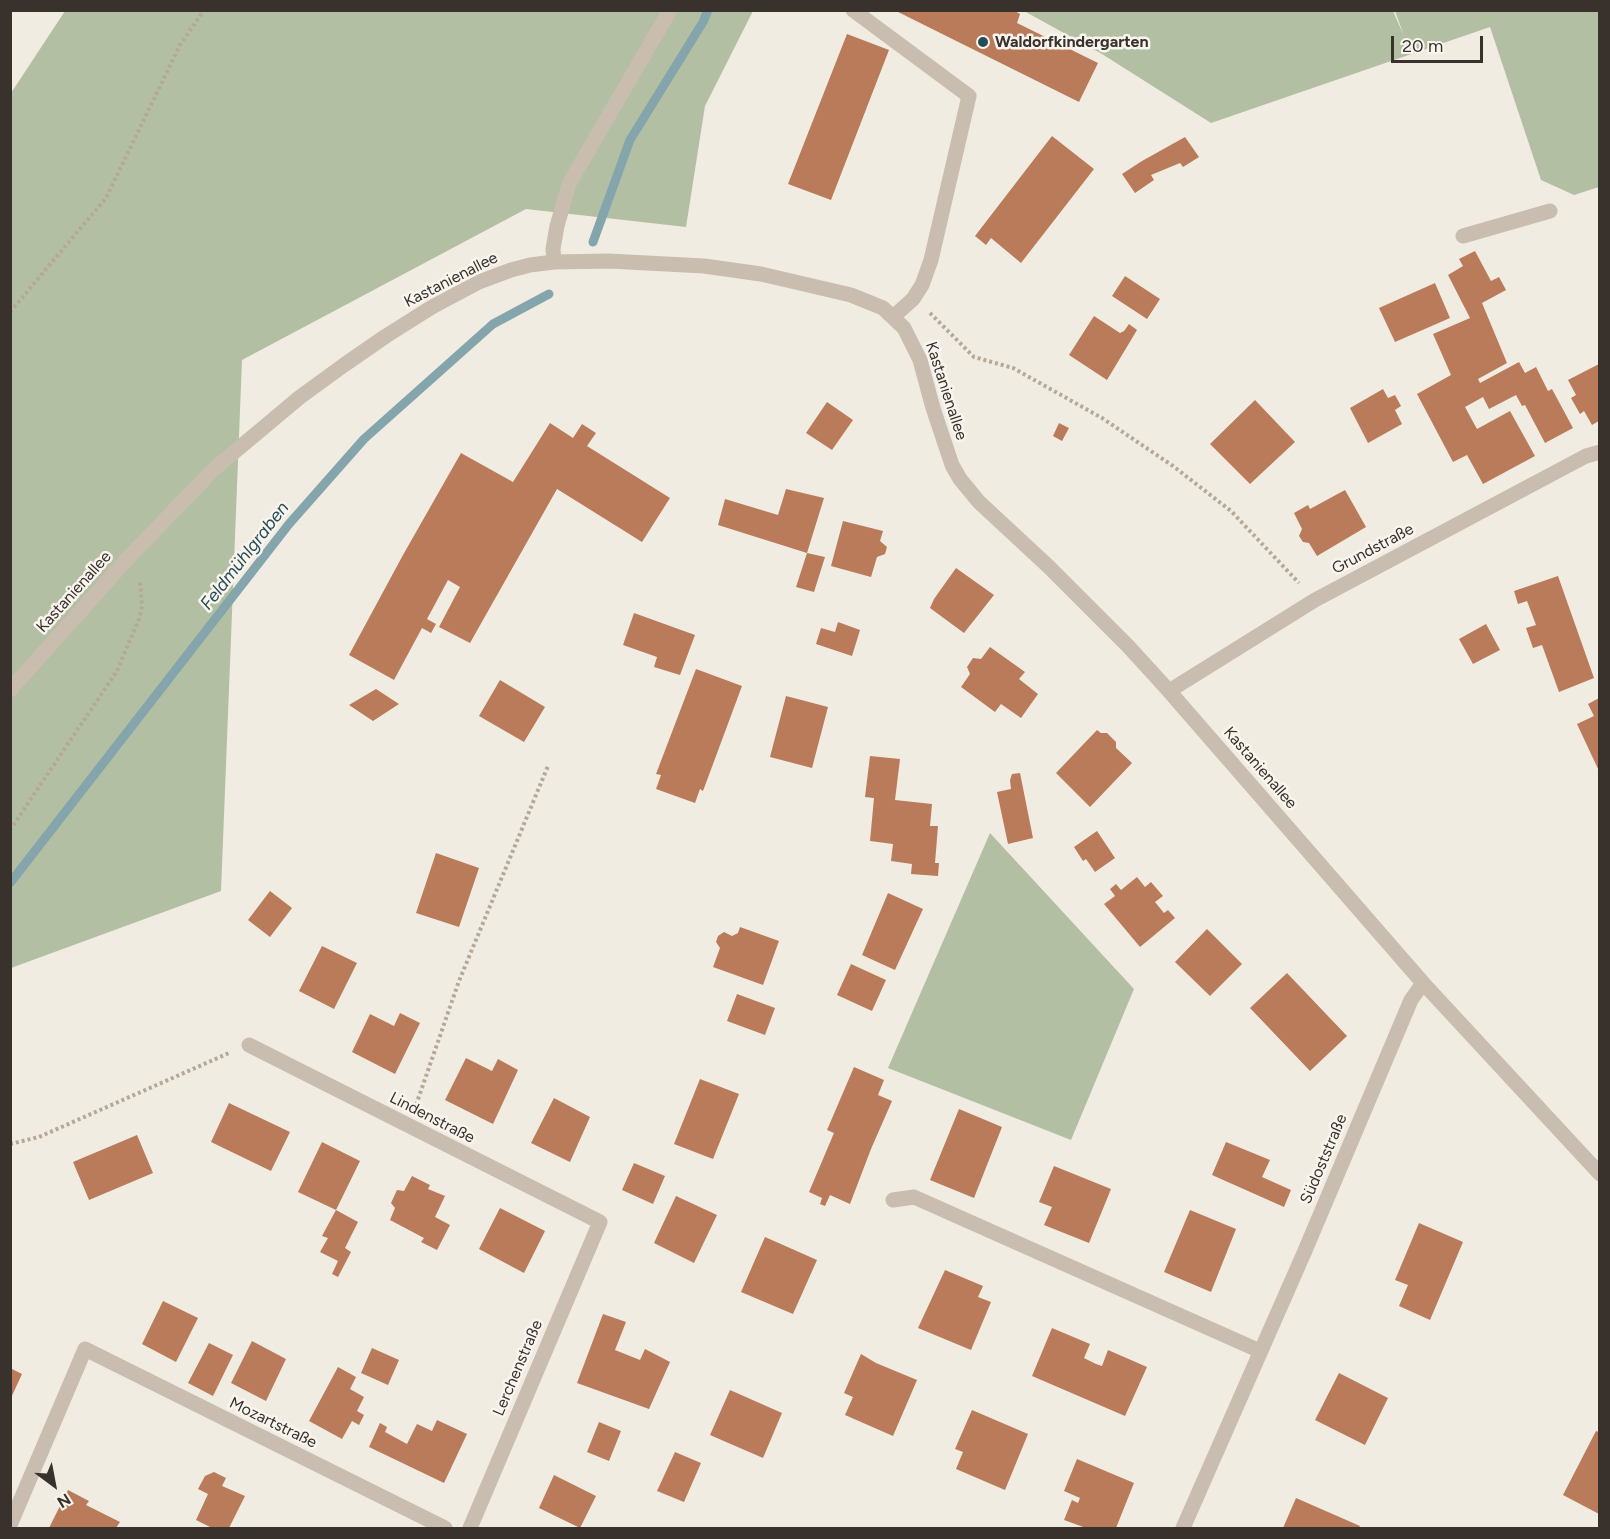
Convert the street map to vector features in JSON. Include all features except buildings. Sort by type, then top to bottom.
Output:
[{"type":"street","points":[[554,262],[553,249],[557,226],[568,184],[670,10]]},
{"type":"street","points":[[853,10],[969,96],[931,260],[922,285],[913,299],[893,317]]},
{"type":"street","points":[[1463,236],[1550,211]]},
{"type":"street","name":"Kastanienallee","points":[[10,690],[129,557],[214,469],[300,397],[352,360],[432,307],[479,282],[530,265],[609,261],[704,266],[776,276],[851,295],[883,308],[904,328],[920,360],[952,465],[979,502],[1128,646],[1423,983],[1599,1174]]},
{"type":"street","name":"Grundstraße","points":[[1169,691],[1315,600],[1586,456],[1599,452]]},
{"type":"street","name":"Südoststraße","points":[[1183,1528],[1304,1253],[1411,1000],[1423,983]]},
{"type":"street","name":"Lindenstraße","points":[[249,1045],[600,1222]]},
{"type":"street","points":[[893,1200],[914,1197],[1260,1351]]},
{"type":"street","name":"Lerchenstraße","points":[[470,1528],[600,1222]]},
{"type":"street","name":"Mozartstraße","points":[[10,1525],[85,1349],[445,1528]]},
{"type":"path","points":[[10,312],[106,198],[180,45],[204,10]]},
{"type":"path","points":[[913,299],[923,306],[974,357],[1013,368],[1102,418],[1173,466],[1231,511],[1315,600]]},
{"type":"path","points":[[10,830],[122,661],[142,606],[139,570],[129,557]]},
{"type":"path","points":[[409,1126],[459,981],[548,766]]},
{"type":"path","points":[[10,1144],[39,1137],[249,1045]]},
{"type":"green space","points":[[65,11],[753,11],[705,106],[686,227],[526,209],[242,360],[221,891],[11,968],[11,93]]},
{"type":"green space","points":[[1024,11],[1393,11],[1404,36],[1395,11],[1599,11],[1599,187],[1574,195],[1541,180],[1490,27],[1211,123],[1102,54]]},
{"type":"green space","points":[[990,833],[1134,989],[1071,1140],[888,1068]]},
{"type":"waterway","name":"Feldmühlgraben","points":[[593,242],[630,140],[703,22],[708,10]]},
{"type":"waterway","name":"Feldmühlgraben","points":[[10,883],[289,524],[364,439],[493,324],[549,294]]},
{"type":"place","name":"Waldorfkindergarten","points":[[983,42]]}]
